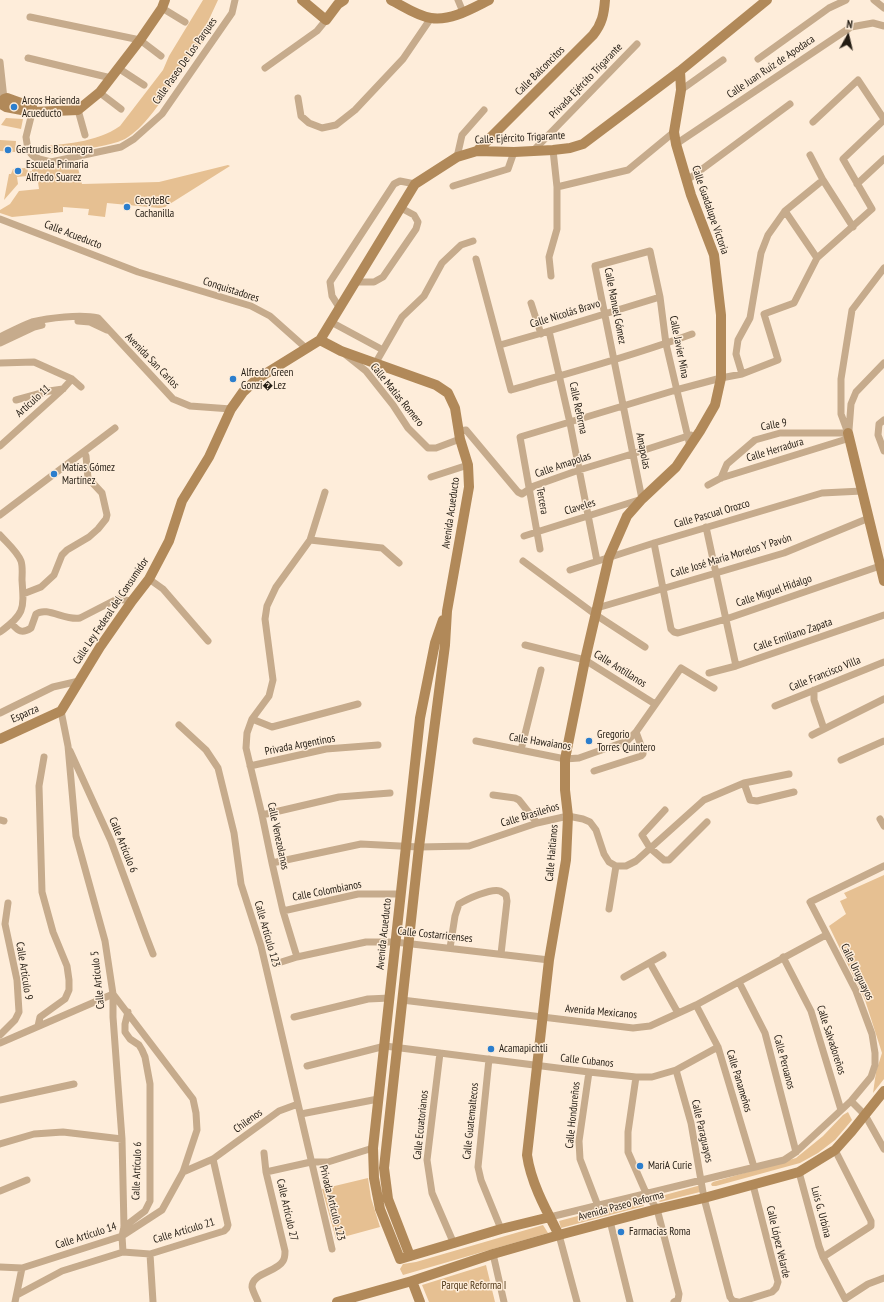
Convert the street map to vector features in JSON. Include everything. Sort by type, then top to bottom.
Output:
[{"type":"main road","points":[[302,0],[326,20],[338,4],[344,0]]},
{"type":"main road","points":[[391,0],[413,12],[430,18],[447,18],[489,0]]},
{"type":"main road","name":"Calle Balconcitos","points":[[477,151],[593,35],[599,27],[603,17],[605,0]]},
{"type":"main road","name":"Calle Ejército Trigarante","points":[[320,340],[415,184],[457,157],[477,151],[514,152],[554,150],[570,148],[583,144],[680,71],[767,0]]},
{"type":"main road","points":[[1,102],[6,98],[34,110],[78,110],[100,92],[140,40],[163,2]]},
{"type":"main road","name":"Calle Guadalupe Victoria","points":[[642,499],[676,467],[700,431],[714,405],[721,378],[721,314],[714,255],[686,181],[674,132],[681,90],[680,71]]},
{"type":"main road","name":"Calle Ley Federal del Consumidor","points":[[60,711],[100,647],[149,579],[169,542],[182,501],[209,458],[231,409],[243,392],[257,379],[320,340]]},
{"type":"main road","name":"Avenida Acueducto","points":[[320,340],[341,351],[374,364],[436,385],[448,393],[455,408],[459,435],[468,465],[469,487],[447,611],[445,645],[419,847],[384,1168],[388,1199],[410,1256]]},
{"type":"main road","points":[[849,436],[884,581]]},
{"type":"main road","name":"Calle Haitianos","points":[[559,1235],[529,1170],[527,1156],[549,960],[566,860],[568,816],[565,790],[565,759],[585,660],[609,557],[627,516],[642,499]]},
{"type":"main road","name":"Avenida Acueducto","points":[[400,1259],[380,1209],[374,1178],[373,1148],[420,718],[435,643],[447,611]]},
{"type":"main road","name":"Esparza","points":[[0,738],[60,711]]},
{"type":"main road","name":"Avenida Paseo Reforma","points":[[337,1302],[412,1281],[492,1254],[559,1235],[799,1172],[835,1150],[884,1091]]},
{"type":"main road","name":"Avenida Paseo Reforma","points":[[400,1259],[501,1229],[550,1217]]},
{"type":"main road","points":[[412,1281],[420,1302]]},
{"type":"street","name":"Calle Paseo De Los Parques","points":[[34,110],[26,137],[28,150],[33,156],[39,159],[51,162],[121,147],[134,139],[162,114],[232,13],[235,0]]},
{"type":"street","points":[[458,0],[463,12]]},
{"type":"street","points":[[758,59],[828,8],[846,0]]},
{"type":"street","points":[[874,0],[884,8]]},
{"type":"street","points":[[163,2],[185,22]]},
{"type":"street","points":[[30,17],[140,40],[161,56]]},
{"type":"street","points":[[298,98],[301,116],[309,123],[322,128],[336,125],[355,110],[403,59],[430,18]]},
{"type":"street","points":[[265,68],[317,31],[326,20]]},
{"type":"street","name":"Calle Juan Ruíz de Apodaca","points":[[676,144],[851,27],[873,23],[884,26]]},
{"type":"street","name":"Privada Ejército Trigarante","points":[[533,151],[637,44]]},
{"type":"street","points":[[28,58],[111,78]]},
{"type":"street","points":[[681,90],[723,60]]},
{"type":"street","points":[[0,62],[1,102]]},
{"type":"street","points":[[118,68],[144,85]]},
{"type":"street","points":[[570,423],[676,390],[742,374],[778,360],[764,314],[794,303],[817,258],[872,209],[843,159],[884,120],[858,80],[813,122]]},
{"type":"street","points":[[100,92],[121,109]]},
{"type":"street","points":[[686,181],[790,104]]},
{"type":"street","points":[[78,110],[85,135]]},
{"type":"street","points":[[457,157],[462,135],[484,110]]},
{"type":"street","points":[[557,187],[628,170],[674,132]]},
{"type":"street","points":[[551,276],[549,257],[557,229],[557,187],[554,150]]},
{"type":"street","points":[[453,186],[508,169],[514,152]]},
{"type":"street","points":[[810,155],[823,180],[853,227]]},
{"type":"street","points":[[857,184],[884,159]]},
{"type":"street","points":[[742,374],[736,354],[738,340],[750,318],[761,254],[768,236],[786,211],[823,180]]},
{"type":"street","points":[[339,307],[332,296],[330,282],[394,184],[400,181],[415,184]]},
{"type":"street","points":[[355,282],[374,282],[383,277],[416,229],[418,222],[414,215],[401,208]]},
{"type":"street","points":[[786,211],[817,258]]},
{"type":"street","name":"Calle Acueducto","points":[[0,218],[138,272]]},
{"type":"street","points":[[374,364],[402,317],[424,296],[442,263],[461,245],[473,241]]},
{"type":"street","name":"Calle Javier Mina","points":[[650,251],[660,296],[666,344],[690,446]]},
{"type":"street","name":"Calle Manuel Gómez","points":[[624,406],[595,266],[650,251]]},
{"type":"street","points":[[476,258],[511,390],[666,344],[692,334]]},
{"type":"street","points":[[849,436],[841,414],[841,378],[852,310],[884,268]]},
{"type":"street","name":"Conquistadores","points":[[138,272],[251,306],[270,316],[307,349]]},
{"type":"street","name":"Calle Nicolás Bravo","points":[[500,345],[542,334],[660,296]]},
{"type":"street","points":[[531,303],[542,334]]},
{"type":"street","name":"Avenida San Carlos","points":[[0,337],[31,322],[66,317],[98,318],[173,399],[190,406],[231,409]]},
{"type":"street","name":"Avenida San Carlos","points":[[0,343],[34,327],[83,318]]},
{"type":"street","points":[[330,322],[383,350]]},
{"type":"street","name":"Calle Reforma","points":[[549,331],[560,376],[598,561]]},
{"type":"street","name":"Calle Matías Romero","points":[[341,351],[366,372],[393,405],[408,428],[428,448],[436,448],[459,435]]},
{"type":"street","points":[[0,363],[34,362],[72,379],[82,387]]},
{"type":"street","points":[[849,436],[851,404],[856,392],[884,363]]},
{"type":"street","name":"Artículo 11","points":[[0,446],[72,379]]},
{"type":"street","name":"Artículo 11","points":[[16,400],[49,391],[63,389]]},
{"type":"street","name":"Amapolas","points":[[624,406],[632,454],[642,499]]},
{"type":"street","points":[[884,420],[879,424],[878,435],[884,451]]},
{"type":"street","name":"Tercera","points":[[540,549],[520,437],[570,423]]},
{"type":"street","points":[[0,515],[115,428]]},
{"type":"street","name":"Calle Amapolas","points":[[459,435],[466,430],[518,492],[522,494],[534,486],[579,470],[700,431]]},
{"type":"street","name":"Calle 9","points":[[721,478],[728,464],[755,440],[780,433],[849,436]]},
{"type":"street","name":"Calle Herradura","points":[[708,485],[721,478],[849,436]]},
{"type":"street","points":[[23,594],[41,586],[54,574],[62,555],[67,550],[89,537],[106,519],[102,493],[88,478],[86,456],[84,452]]},
{"type":"street","points":[[431,477],[468,465]]},
{"type":"street","name":"Calle Pascual Orozco","points":[[570,570],[706,527],[822,493],[862,491]]},
{"type":"street","name":"Calle Venezolanos","points":[[296,957],[283,911],[250,766],[246,748],[246,733],[252,719],[270,696],[273,680],[265,619],[267,606],[276,587],[310,540],[325,492]]},
{"type":"street","name":"Claveles","points":[[524,536],[642,499]]},
{"type":"street","name":"Calle José María Morelos Y Pavón","points":[[596,611],[663,589],[784,553],[869,518]]},
{"type":"street","points":[[706,527],[736,666]]},
{"type":"street","points":[[0,535],[21,562],[23,594],[23,608],[20,614],[12,624],[0,632]]},
{"type":"street","points":[[310,540],[382,548],[399,563]]},
{"type":"street","points":[[654,543],[663,589]]},
{"type":"street","points":[[523,562],[645,646]]},
{"type":"street","name":"Calle Miguel Hidalgo","points":[[663,589],[671,629],[678,633],[882,569]]},
{"type":"street","points":[[149,579],[163,589],[208,641]]},
{"type":"street","points":[[12,624],[18,631],[22,632],[31,628],[36,614],[39,612],[50,612],[74,619],[80,618],[117,599],[132,601]]},
{"type":"street","name":"Calle Emiliano Zapata","points":[[709,673],[736,666],[884,615]]},
{"type":"street","name":"Calle Antillanos","points":[[525,645],[585,660],[655,704]]},
{"type":"street","name":"Calle Francisco Villa","points":[[775,706],[884,662]]},
{"type":"street","name":"Calle Hawaianos","points":[[476,741],[565,759],[579,758],[627,741],[636,732],[681,668],[714,688]]},
{"type":"street","points":[[521,750],[541,670]]},
{"type":"street","points":[[0,713],[53,687],[79,681]]},
{"type":"street","points":[[814,690],[814,700],[824,729]]},
{"type":"street","points":[[812,735],[884,699]]},
{"type":"street","points":[[252,719],[272,726],[358,704]]},
{"type":"street","name":"Calle Artículo 5","points":[[60,711],[68,746],[76,836],[105,941],[113,994],[113,1017],[122,1139],[124,1228],[122,1236],[123,1252]]},
{"type":"street","name":"Calle Artículo 123","points":[[179,725],[206,750],[218,768],[234,833],[241,884],[261,946],[311,1162]]},
{"type":"street","points":[[594,771],[641,756],[643,751],[636,732]]},
{"type":"street","points":[[841,760],[884,741]]},
{"type":"street","name":"Privada Argentinos","points":[[250,766],[326,749],[378,745]]},
{"type":"street","name":"Calle Artículo 6","points":[[68,746],[111,841],[153,954]]},
{"type":"street","points":[[38,1026],[40,1018],[65,999],[69,990],[67,966],[53,932],[42,892],[39,786],[44,757]]},
{"type":"street","points":[[609,908],[616,866],[626,866],[636,861],[704,800],[744,783],[789,774]]},
{"type":"street","points":[[744,783],[750,800],[757,801],[794,792]]},
{"type":"street","points":[[262,815],[339,797],[390,793]]},
{"type":"street","points":[[493,796],[515,798],[519,800],[537,823]]},
{"type":"street","points":[[665,810],[642,835],[650,848],[664,860],[670,860],[707,822]]},
{"type":"street","name":"Calle Brasileños","points":[[272,863],[361,844],[419,847],[469,846],[537,823],[568,816],[583,818],[590,822],[596,830],[604,854],[609,862],[616,866]]},
{"type":"street","points":[[880,819],[884,826]]},
{"type":"street","name":"Calle Uruguayos","points":[[870,1077],[875,1065],[872,1034],[856,991],[810,902],[884,866]]},
{"type":"street","points":[[450,948],[455,916],[459,904],[468,899],[495,890],[501,891],[506,895],[507,902],[501,954]]},
{"type":"street","name":"Calle Colombianos","points":[[283,911],[358,894],[400,894]]},
{"type":"street","name":"Calle Artículo 9","points":[[0,1035],[15,1020],[19,1012],[17,980],[5,924],[8,903]]},
{"type":"street","name":"Avenida Mexicanos","points":[[402,1000],[633,1028],[650,1026],[739,982],[826,935]]},
{"type":"street","name":"Calle Costarricenses","points":[[275,964],[296,957],[366,942],[408,943],[549,960]]},
{"type":"street","points":[[624,977],[663,955]]},
{"type":"street","name":"Calle Salvadoreños","points":[[783,957],[811,1011],[841,1110]]},
{"type":"street","points":[[650,963],[678,1013]]},
{"type":"street","name":"Calle Peruanos","points":[[739,982],[765,1033],[796,1152]]},
{"type":"street","points":[[0,1043],[113,994]]},
{"type":"street","name":"Calle Artículo 14","points":[[0,1267],[22,1268],[122,1236],[162,1210],[183,1172],[197,1130],[193,1099],[113,994]]},
{"type":"street","points":[[294,1017],[368,999],[390,998]]},
{"type":"street","name":"Calle Panameños","points":[[696,1004],[718,1047],[754,1167]]},
{"type":"street","name":"Calle Artículo 6","points":[[124,1228],[145,1211],[150,1201],[150,1084],[145,1057],[139,1045],[130,1039],[125,1032],[128,1012]]},
{"type":"street","name":"Calle Cubanos","points":[[307,1066],[385,1046],[537,1066],[636,1077],[652,1077],[676,1070],[718,1047]]},
{"type":"street","name":"Calle Ecuatorianos","points":[[440,1053],[427,1160],[432,1193],[454,1244]]},
{"type":"street","name":"Calle Guatemaltecos","points":[[489,1059],[478,1167],[481,1180],[501,1229]]},
{"type":"street","name":"Calle Paraguayos","points":[[676,1070],[691,1123],[704,1198]]},
{"type":"street","name":"Calle Hondureños","points":[[589,1072],[580,1141],[580,1159],[598,1206]]},
{"type":"street","points":[[636,1077],[628,1132],[628,1152],[646,1193],[657,1209],[679,1294],[678,1300],[674,1302]]},
{"type":"street","name":"Avenida Paseo Reforma","points":[[550,1217],[784,1160],[796,1152],[851,1101],[870,1077]]},
{"type":"street","points":[[0,1100],[74,1084]]},
{"type":"street","points":[[301,1114],[378,1099]]},
{"type":"street","points":[[851,1101],[865,1115],[884,1149]]},
{"type":"street","name":"Chilenos","points":[[183,1172],[213,1159],[279,1112],[298,1104]]},
{"type":"street","points":[[0,1144],[34,1134],[63,1132],[122,1139]]},
{"type":"street","points":[[266,1172],[311,1162],[328,1162],[373,1148]]},
{"type":"street","name":"Luis G. Urbina","points":[[823,1257],[871,1226],[871,1221],[835,1150]]},
{"type":"street","name":"Calle Artículo 27","points":[[258,1302],[252,1288],[253,1281],[280,1265],[284,1259],[285,1251],[266,1172],[264,1153]]},
{"type":"street","name":"Calle Artículo 21","points":[[16,1298],[62,1271],[123,1252],[150,1254],[224,1231],[228,1225],[213,1159]]},
{"type":"street","name":"Privada Artículo 123","points":[[311,1162],[332,1249]]},
{"type":"street","name":"Luis G. Urbina","points":[[799,1172],[819,1246],[823,1257],[845,1299],[868,1284],[884,1278]]},
{"type":"street","points":[[0,1191],[27,1180]]},
{"type":"street","name":"Calle López Velarde","points":[[704,1198],[730,1297],[733,1301],[739,1302],[772,1292],[776,1288],[778,1282],[753,1185]]},
{"type":"street","points":[[610,1221],[630,1302]]},
{"type":"street","points":[[559,1235],[577,1302]]},
{"type":"street","points":[[150,1254],[153,1302]]},
{"type":"street","points":[[492,1254],[504,1302]]},
{"type":"street","name":"Calle Artículo 21","points":[[16,1298],[22,1268]]},
{"type":"green space","points":[[203,0],[218,0],[205,28],[210,32],[156,108],[139,129],[118,142],[97,147],[55,154],[45,154],[41,153],[34,147],[79,142],[101,136],[120,126],[163,70],[169,56]]},
{"type":"green space","points":[[6,118],[23,119],[21,129],[1,125]]},
{"type":"green space","points":[[0,140],[16,141],[15,152],[0,151]]},
{"type":"green space","points":[[32,164],[42,168],[48,168],[77,164],[82,184],[159,182],[228,165],[230,166],[165,207],[159,208],[107,203],[105,217],[88,215],[89,209],[63,207],[63,212],[12,217],[0,213],[0,210],[10,204],[19,191],[39,189],[37,175],[17,177],[18,184],[4,200],[9,174],[11,174],[13,169],[27,167],[28,172],[32,171]]},
{"type":"green space","points":[[884,875],[884,1079],[873,1093],[876,1072],[882,1053],[865,1000],[829,926],[846,914],[840,901],[847,898],[844,893]]},
{"type":"green space","points":[[848,1112],[852,1120],[835,1140],[818,1153],[800,1163],[712,1186],[711,1184],[713,1182],[796,1158],[823,1136],[843,1115]]},
{"type":"green space","points":[[368,1178],[371,1198],[380,1227],[336,1239],[322,1189]]},
{"type":"green space","points":[[701,1185],[700,1192],[660,1202],[654,1198]]},
{"type":"green space","points":[[641,1199],[644,1206],[561,1228],[559,1221]]},
{"type":"green space","points":[[543,1225],[548,1233],[403,1275],[400,1269],[403,1264],[416,1262]]},
{"type":"green space","name":"Parque Reforma I","points":[[486,1265],[495,1302],[429,1302],[422,1285]]},
{"type":"place","name":"Arcos Hacienda Acueducto","points":[[14,107]]},
{"type":"place","name":"Gertrudis Bocanegra","points":[[8,150]]},
{"type":"place","name":"Escuela Primaria Alfredo Suarez","points":[[18,171]]},
{"type":"place","name":"CecyteBC Cachanilla","points":[[127,207]]},
{"type":"place","name":"Alfredo Green Gonzi�Lez","points":[[233,379]]},
{"type":"place","name":"Matías Gómez Martínez","points":[[54,474]]},
{"type":"place","name":"Gregorio Torres Quintero","points":[[589,741]]},
{"type":"place","name":"Acamapichtli","points":[[491,1049]]},
{"type":"place","name":"MariA Curie","points":[[640,1166]]},
{"type":"place","name":"Farmacias Roma","points":[[621,1232]]}]
